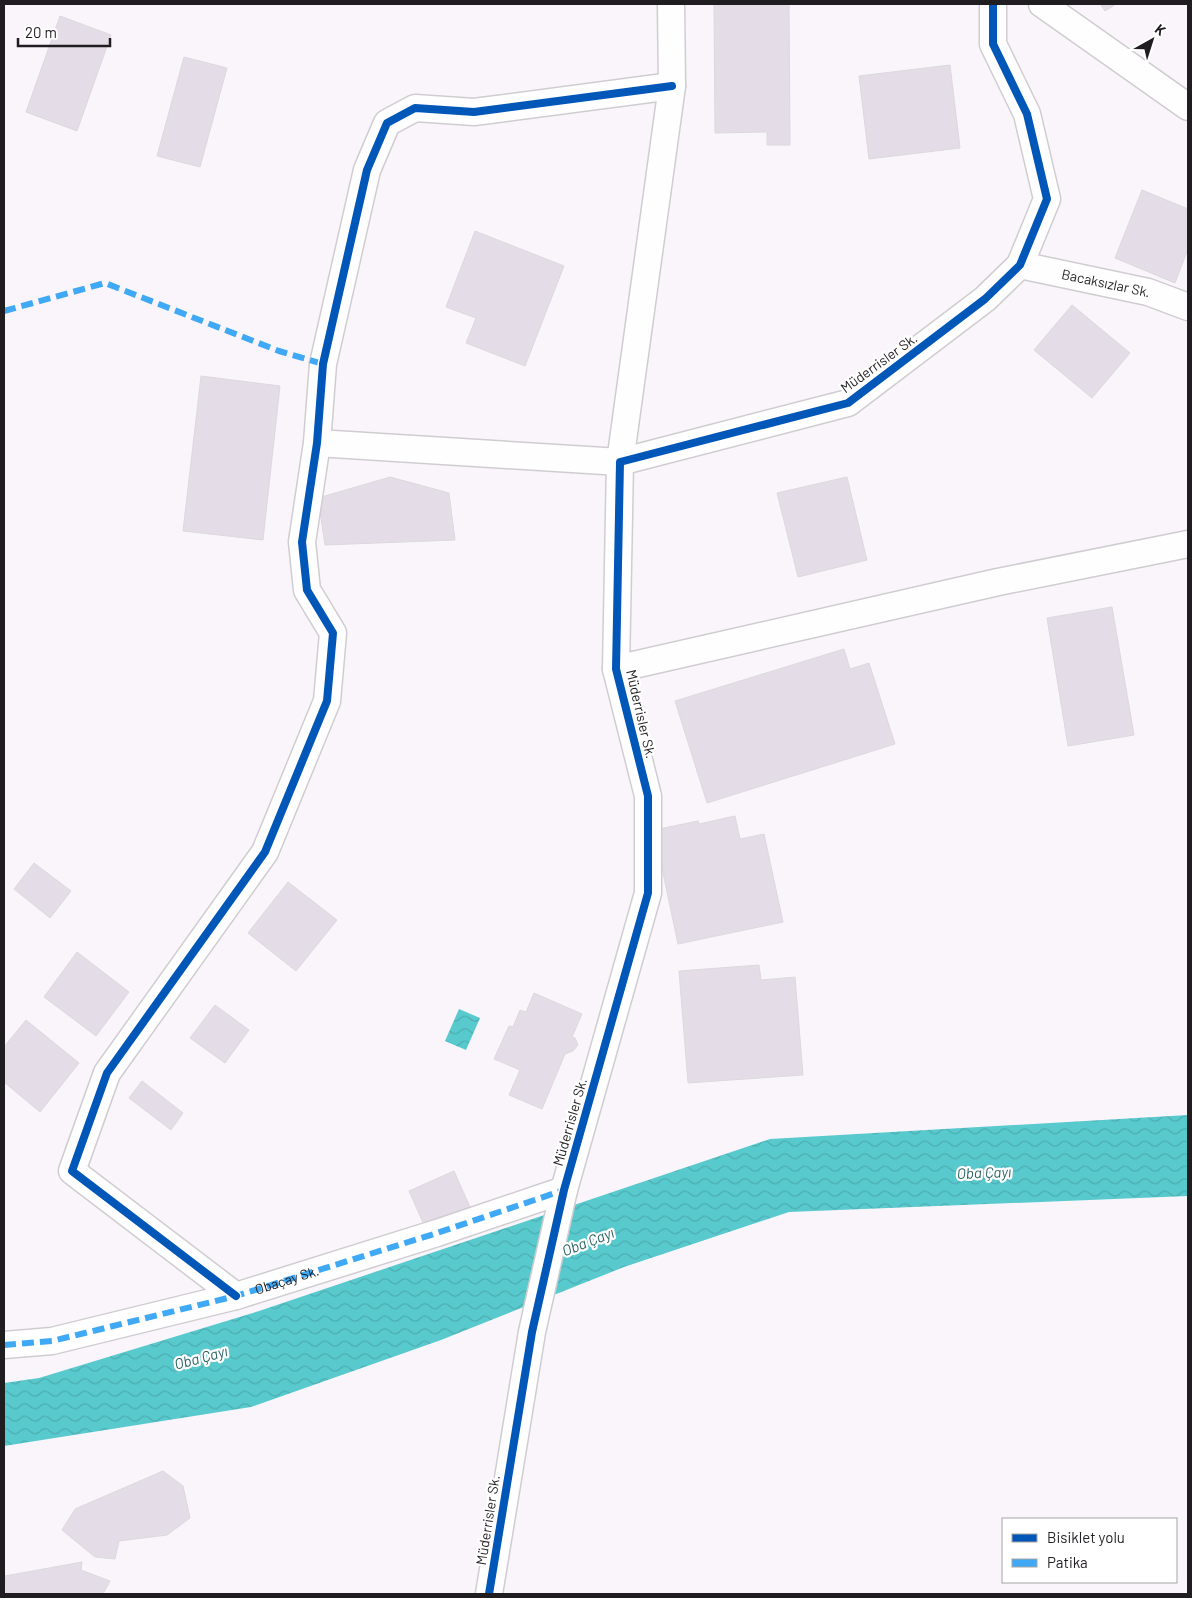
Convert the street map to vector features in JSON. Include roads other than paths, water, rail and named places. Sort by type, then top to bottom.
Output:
[{"type":"street","points":[[316,443],[620,462],[672,86],[671,4]]},
{"type":"street","name":"Müderrisler Sk.","points":[[489,1594],[532,1332],[564,1190],[648,893],[648,796],[616,669],[620,462],[848,403],[986,299],[1020,265],[1047,200],[1027,114],[993,44],[993,4]]},
{"type":"street","points":[[1042,4],[1188,108]]},
{"type":"street","points":[[236,1296],[72,1170],[107,1073],[265,852],[327,701],[333,633],[307,590],[302,542],[316,443],[323,364],[367,170],[387,123],[415,108],[474,112],[672,86]]},
{"type":"street","name":"Bacaksızlar Sk.","points":[[1020,265],[1148,292],[1188,307]]},
{"type":"street","points":[[616,669],[998,582],[1188,544]]},
{"type":"street","name":"Obaçay Sk.","points":[[4,1345],[52,1341],[236,1296],[437,1233],[564,1190]]},
{"type":"water","points":[[459,1009],[480,1018],[466,1050],[445,1041]]},
{"type":"water","name":"Oba Çayı","points":[[1188,1115],[1188,1196],[789,1212],[624,1267],[441,1340],[251,1407],[4,1446],[4,1383],[39,1378],[259,1311],[770,1139]]}]
